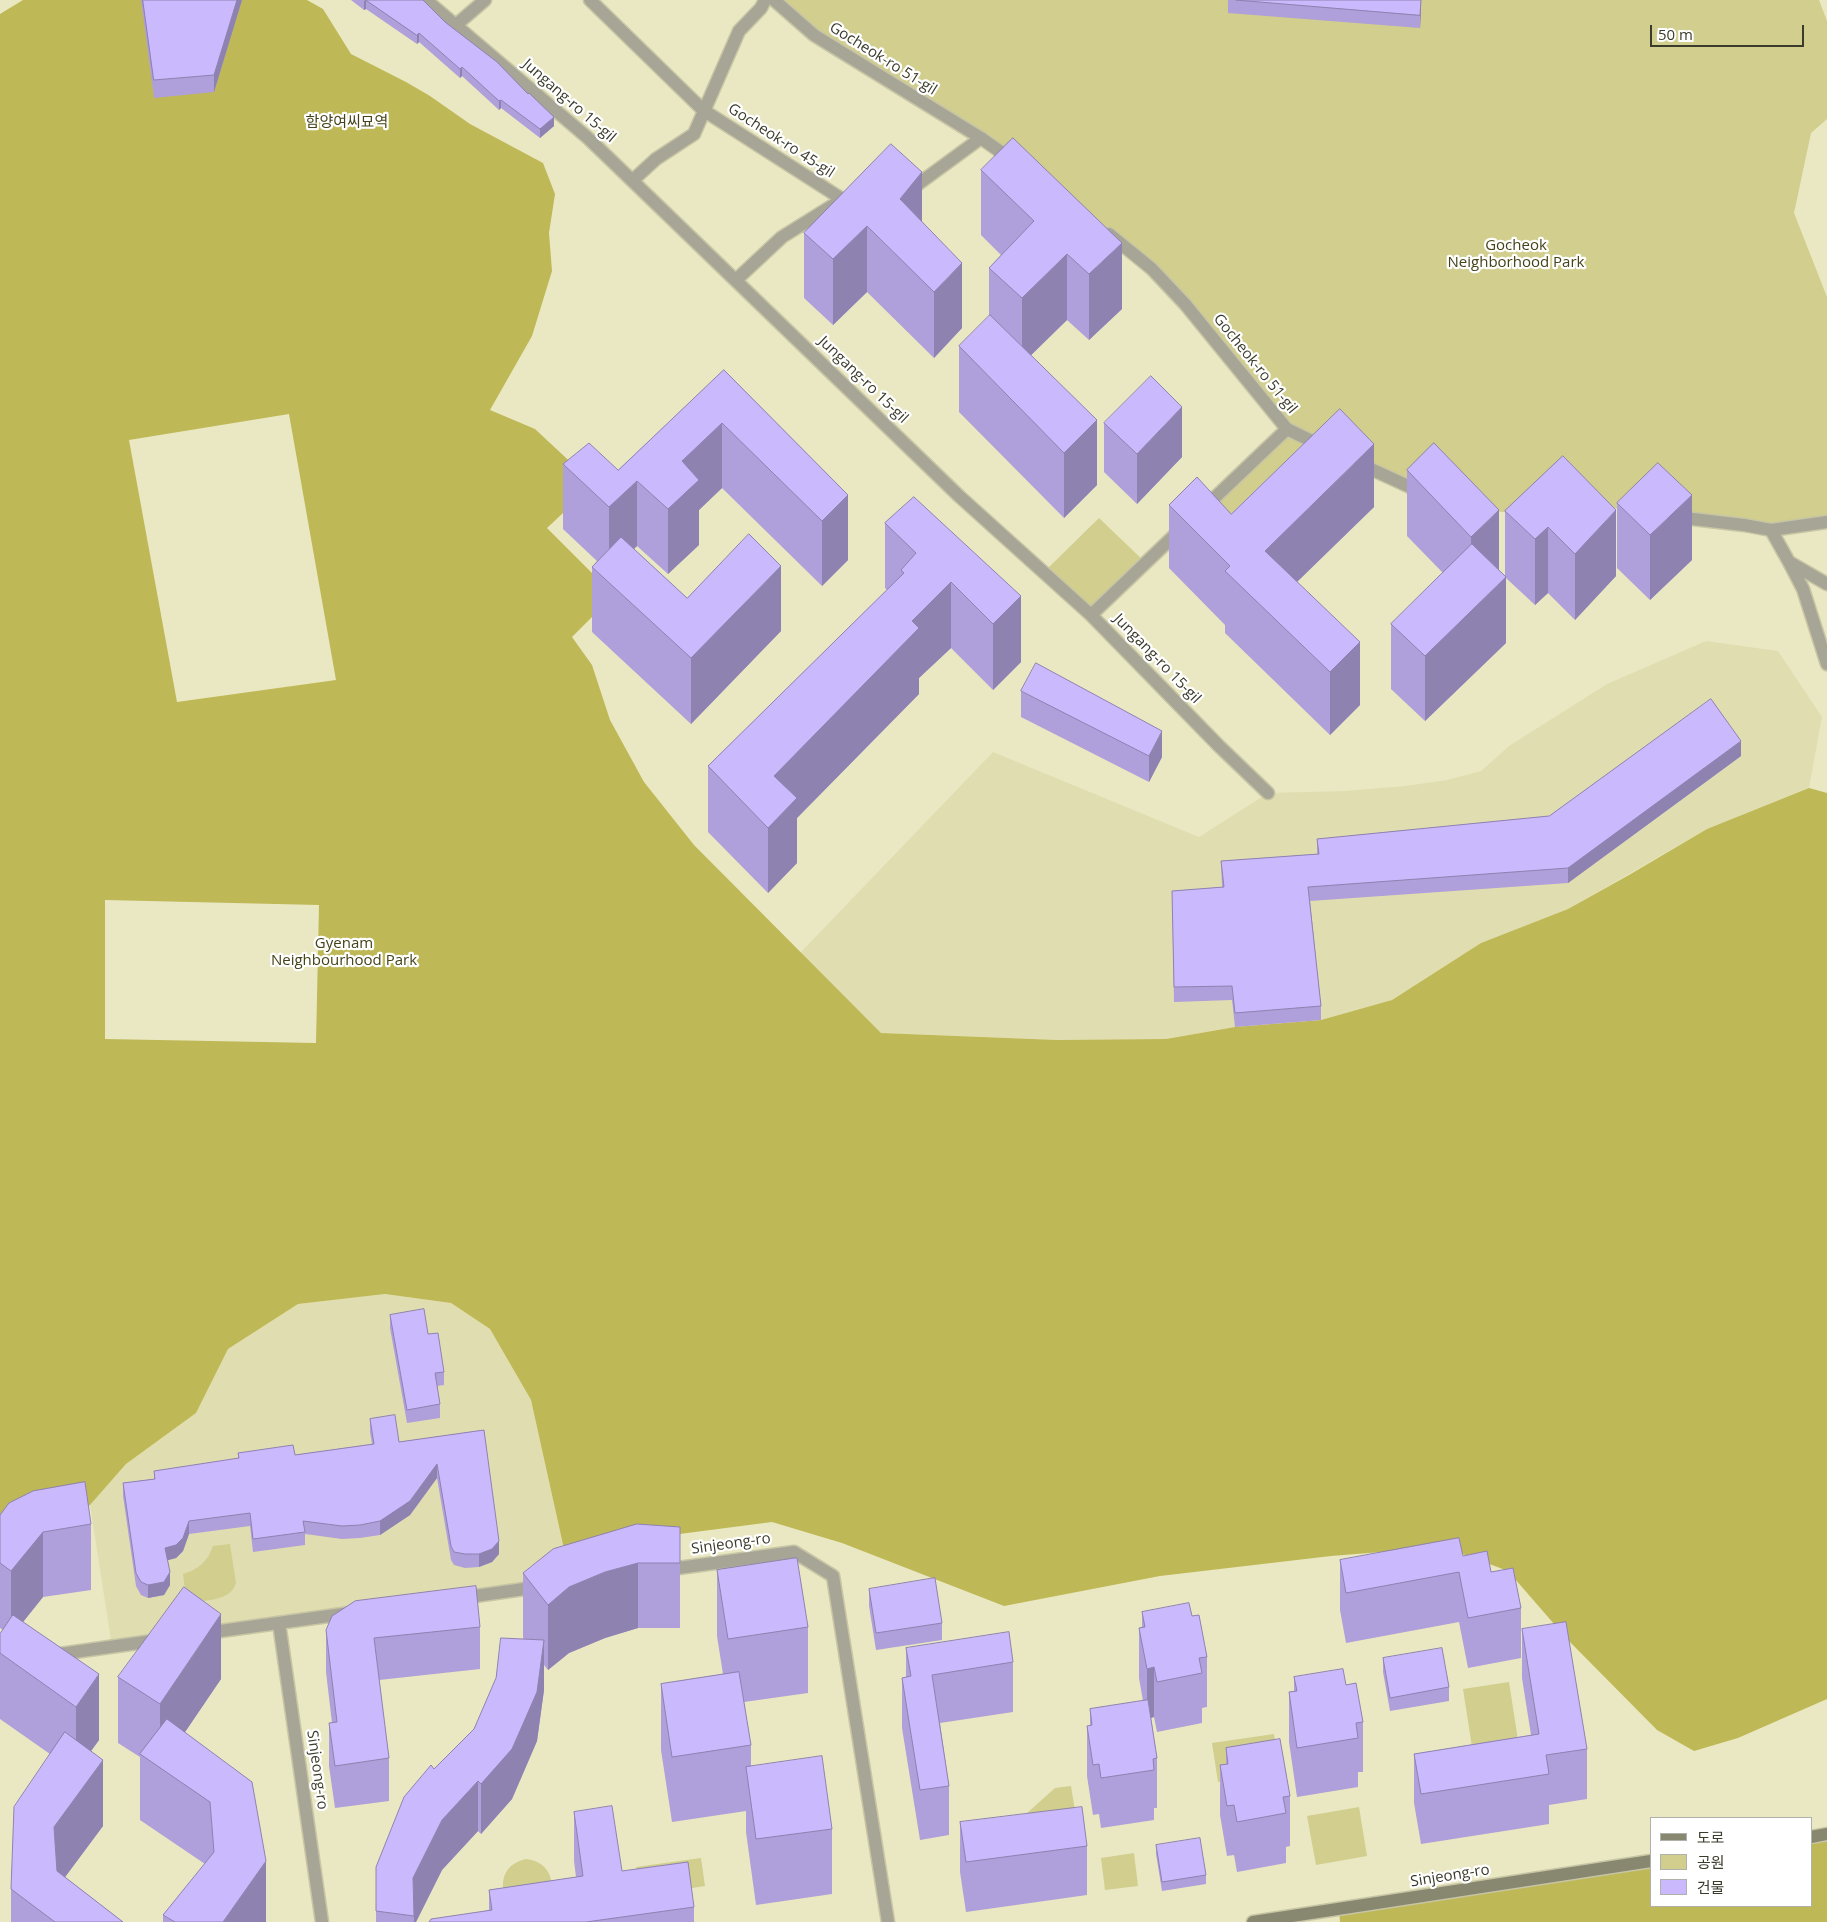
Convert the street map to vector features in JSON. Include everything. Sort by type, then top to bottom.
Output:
[{"type":"main road","points":[[1812,1837],[1827,1834]]},
{"type":"main road","name":"Sinjeong-ro","points":[[1253,1922],[1650,1861]]},
{"type":"street","name":"Jungang-ro 15-gil","points":[[426,0],[588,138],[633,180],[959,496],[1091,615],[1219,746],[1268,793]]},
{"type":"street","points":[[456,25],[485,0]]},
{"type":"street","points":[[590,0],[703,110]]},
{"type":"street","name":"Gocheok-ro 45-gil","points":[[633,180],[656,159],[694,134],[739,31],[761,8],[765,0]]},
{"type":"street","name":"Gocheok-ro 51-gil","points":[[774,0],[814,35],[981,138],[1020,166]]},
{"type":"street","name":"Gocheok-ro 45-gil","points":[[703,110],[842,199]]},
{"type":"street","points":[[892,191],[910,190],[981,138]]},
{"type":"street","points":[[736,280],[782,237],[854,192]]},
{"type":"street","name":"Gocheok-ro 51-gil","points":[[1100,227],[1152,269],[1185,304],[1286,429],[1334,452]]},
{"type":"street","points":[[1091,615],[1286,429]]},
{"type":"street","points":[[1352,460],[1413,490],[1430,495]]},
{"type":"street","points":[[1667,516],[1771,530],[1827,522]]},
{"type":"street","points":[[1771,530],[1803,589],[1827,664]]},
{"type":"street","points":[[1789,562],[1827,584]]},
{"type":"street","name":"Sinjeong-ro","points":[[656,1571],[794,1552],[833,1576],[888,1922]]},
{"type":"street","points":[[452,1599],[548,1586]]},
{"type":"street","points":[[191,1636],[365,1611]]},
{"type":"street","name":"Sinjeong-ro","points":[[279,1623],[322,1922]]},
{"type":"street","points":[[38,1657],[171,1638]]},
{"type":"shaded area","points":[[1706,641],[1778,651],[1822,717],[1809,788],[1707,829],[1568,909],[1481,943],[1392,1000],[1321,1020],[1235,1027],[1166,1039],[1057,1040],[881,1033],[800,953],[993,752],[1199,837],[1268,793],[1344,791],[1405,786],[1447,780],[1481,771],[1509,746],[1607,684]]},
{"type":"shaded area","points":[[385,1294],[451,1303],[490,1329],[531,1400],[564,1549],[567,1583],[112,1647],[90,1505],[126,1464],[196,1413],[228,1349],[298,1304]]},
{"type":"green space","name":"Gyenam Neighbourhood Park","points":[[23,0],[307,0],[323,9],[351,54],[406,82],[470,124],[543,163],[555,194],[549,233],[552,271],[532,336],[490,410],[535,429],[594,484],[547,528],[614,595],[572,637],[592,665],[610,720],[644,782],[694,845],[881,1033],[1057,1040],[1166,1039],[1235,1027],[1321,1020],[1392,1000],[1481,943],[1568,909],[1707,829],[1809,788],[1827,793],[1827,1699],[1738,1738],[1694,1751],[1657,1730],[1568,1640],[1508,1571],[1444,1547],[1331,1556],[1160,1576],[1004,1606],[842,1543],[772,1522],[564,1549],[531,1400],[490,1329],[451,1303],[385,1294],[298,1304],[228,1349],[196,1413],[126,1464],[90,1505],[0,1552],[0,14]],"holes":[[[289,414],[336,680],[177,702],[129,440]],[[105,900],[319,905],[316,1043],[105,1039]]]},
{"type":"green space","name":"Gocheok Neighborhood Park","points":[[774,0],[1819,0],[1827,21],[1827,119],[1811,133],[1794,213],[1827,297],[1827,522],[1771,530],[1577,503],[1524,514],[1482,510],[1335,452],[1241,546],[1203,508],[1286,428],[1185,304],[1107,233]]},
{"type":"green space","points":[[1099,518],[1146,563],[1091,615],[1044,572]]},
{"type":"green space","points":[[230,1544],[236,1583],[233,1589],[228,1594],[216,1599],[187,1603],[183,1574],[202,1564],[213,1546]]},
{"type":"green space","points":[[1509,1682],[1518,1740],[1472,1747],[1463,1689]]},
{"type":"green space","points":[[1274,1734],[1279,1773],[1218,1782],[1212,1743]]},
{"type":"green space","points":[[1071,1786],[1080,1841],[1026,1814],[1055,1788]]},
{"type":"green space","points":[[1359,1807],[1367,1856],[1316,1865],[1307,1816]]},
{"type":"green space","points":[[1827,1834],[1827,1922],[1340,1922],[1339,1909],[1650,1861],[1650,1907],[1812,1907],[1812,1837]]},
{"type":"green space","points":[[1134,1853],[1138,1886],[1105,1890],[1101,1858]]},
{"type":"green space","points":[[701,1858],[705,1886],[640,1896],[636,1867]]},
{"type":"green space","points":[[526,1859],[537,1862],[545,1867],[550,1875],[552,1886],[504,1894],[503,1882],[507,1871],[514,1864]]},
{"type":"building","points":[[143,0],[237,0],[214,75],[154,80]]},
{"type":"building","points":[[366,0],[423,0],[445,22],[497,62],[528,94],[554,117],[540,129],[501,100],[499,101],[462,67],[460,69],[419,33],[417,35]]},
{"type":"building","points":[[1236,0],[1421,0],[1420,15]]},
{"type":"building","points":[[1013,138],[1122,243],[1089,274],[1067,254],[1022,298],[989,268],[1034,221],[981,170]]},
{"type":"building","points":[[891,144],[922,172],[900,199],[962,263],[934,292],[867,226],[833,259],[804,233]]},
{"type":"building","points":[[990,315],[1097,420],[1064,453],[959,346]]},
{"type":"building","points":[[724,370],[848,495],[822,521],[722,423],[682,461],[699,480],[668,509],[637,481],[609,507],[563,464],[589,443],[618,470]]},
{"type":"building","points":[[1151,376],[1182,407],[1137,454],[1104,423]]},
{"type":"building","points":[[1340,409],[1374,444],[1265,551],[1360,642],[1330,672],[1225,571],[1230,566],[1169,505],[1197,477],[1231,514]]},
{"type":"building","points":[[1434,443],[1499,510],[1471,537],[1407,470]]},
{"type":"building","points":[[1563,456],[1616,510],[1575,554],[1548,527],[1535,539],[1505,511]]},
{"type":"building","points":[[1658,463],[1692,495],[1650,535],[1617,503]]},
{"type":"building","points":[[914,497],[1021,596],[993,624],[951,582],[912,621],[919,628],[774,776],[797,798],[768,828],[708,766],[904,573],[901,570],[916,553],[885,523]]},
{"type":"building","points":[[749,534],[781,566],[691,658],[592,567],[621,537],[687,598]]},
{"type":"building","points":[[1472,544],[1506,577],[1425,656],[1391,624]]},
{"type":"building","points":[[1036,663],[1162,731],[1149,756],[1021,691]]},
{"type":"building","points":[[1711,699],[1741,741],[1568,868],[1308,887],[1321,1006],[1235,1013],[1232,986],[1174,987],[1172,891],[1224,887],[1221,861],[1319,854],[1317,839],[1549,816]]},
{"type":"building","points":[[424,1309],[428,1334],[438,1333],[444,1372],[435,1373],[440,1404],[407,1410],[390,1315]]},
{"type":"building","points":[[395,1415],[399,1442],[484,1430],[499,1541],[492,1549],[479,1554],[454,1552],[451,1546],[437,1464],[410,1501],[380,1521],[342,1526],[303,1521],[305,1532],[253,1539],[250,1513],[189,1521],[183,1538],[176,1545],[165,1548],[170,1572],[164,1582],[148,1585],[141,1582],[136,1573],[123,1483],[155,1479],[154,1471],[239,1458],[238,1453],[293,1445],[295,1455],[374,1444],[370,1419]]},
{"type":"building","points":[[85,1482],[91,1524],[43,1532],[11,1571],[0,1563],[0,1515],[9,1503],[33,1491]]},
{"type":"building","points":[[637,1524],[680,1527],[680,1563],[638,1563],[605,1572],[569,1587],[548,1605],[523,1573],[553,1549]]},
{"type":"building","points":[[1459,1538],[1463,1556],[1487,1551],[1491,1572],[1513,1568],[1521,1608],[1468,1618],[1459,1572],[1346,1593],[1340,1560]]},
{"type":"building","points":[[797,1558],[808,1627],[728,1639],[717,1570]]},
{"type":"building","points":[[935,1578],[942,1623],[876,1633],[869,1589]]},
{"type":"building","points":[[476,1586],[480,1627],[374,1638],[389,1758],[335,1766],[329,1723],[337,1722],[326,1630],[332,1616],[355,1601]]},
{"type":"building","points":[[184,1587],[221,1614],[160,1704],[118,1677]]},
{"type":"building","points":[[1189,1603],[1192,1616],[1199,1615],[1207,1657],[1199,1658],[1202,1673],[1157,1682],[1154,1667],[1147,1669],[1139,1628],[1145,1627],[1142,1612]]},
{"type":"building","points":[[13,1615],[99,1674],[76,1707],[0,1653],[0,1634]]},
{"type":"building","points":[[1566,1622],[1587,1749],[1546,1755],[1549,1774],[1421,1794],[1414,1754],[1539,1734],[1522,1629]]},
{"type":"building","points":[[1009,1632],[1013,1662],[932,1675],[949,1786],[920,1790],[902,1678],[911,1676],[906,1648]]},
{"type":"building","points":[[501,1638],[544,1640],[537,1692],[512,1749],[481,1784],[478,1781],[442,1820],[413,1878],[414,1916],[376,1911],[376,1867],[404,1797],[431,1765],[434,1769],[474,1729],[496,1678]]},
{"type":"building","points":[[1442,1648],[1449,1687],[1390,1698],[1383,1658]]},
{"type":"building","points":[[1343,1669],[1346,1685],[1356,1683],[1363,1722],[1356,1723],[1358,1738],[1297,1748],[1289,1692],[1297,1691],[1294,1677]]},
{"type":"building","points":[[739,1672],[751,1745],[672,1757],[661,1684]]},
{"type":"building","points":[[1148,1700],[1157,1758],[1153,1759],[1154,1770],[1101,1778],[1099,1764],[1093,1765],[1087,1726],[1092,1725],[1090,1709]]},
{"type":"building","points":[[167,1719],[252,1782],[266,1861],[223,1922],[175,1922],[163,1915],[214,1852],[210,1802],[140,1754]]},
{"type":"building","points":[[65,1732],[103,1760],[54,1827],[57,1871],[123,1922],[55,1922],[11,1889],[14,1807]]},
{"type":"building","points":[[1280,1739],[1290,1796],[1283,1797],[1286,1813],[1237,1822],[1234,1805],[1227,1806],[1220,1765],[1228,1764],[1226,1748]]},
{"type":"building","points":[[822,1756],[832,1829],[756,1839],[746,1767]]},
{"type":"building","points":[[612,1806],[622,1871],[688,1862],[694,1907],[586,1922],[429,1922],[431,1919],[492,1910],[489,1890],[583,1876],[574,1812]]},
{"type":"building","points":[[1082,1807],[1087,1846],[966,1862],[960,1822]]},
{"type":"building","points":[[1200,1838],[1206,1875],[1162,1882],[1156,1845]]},
{"type":"park label","name":"함양여씨묘역","points":[[347,123]]}]
